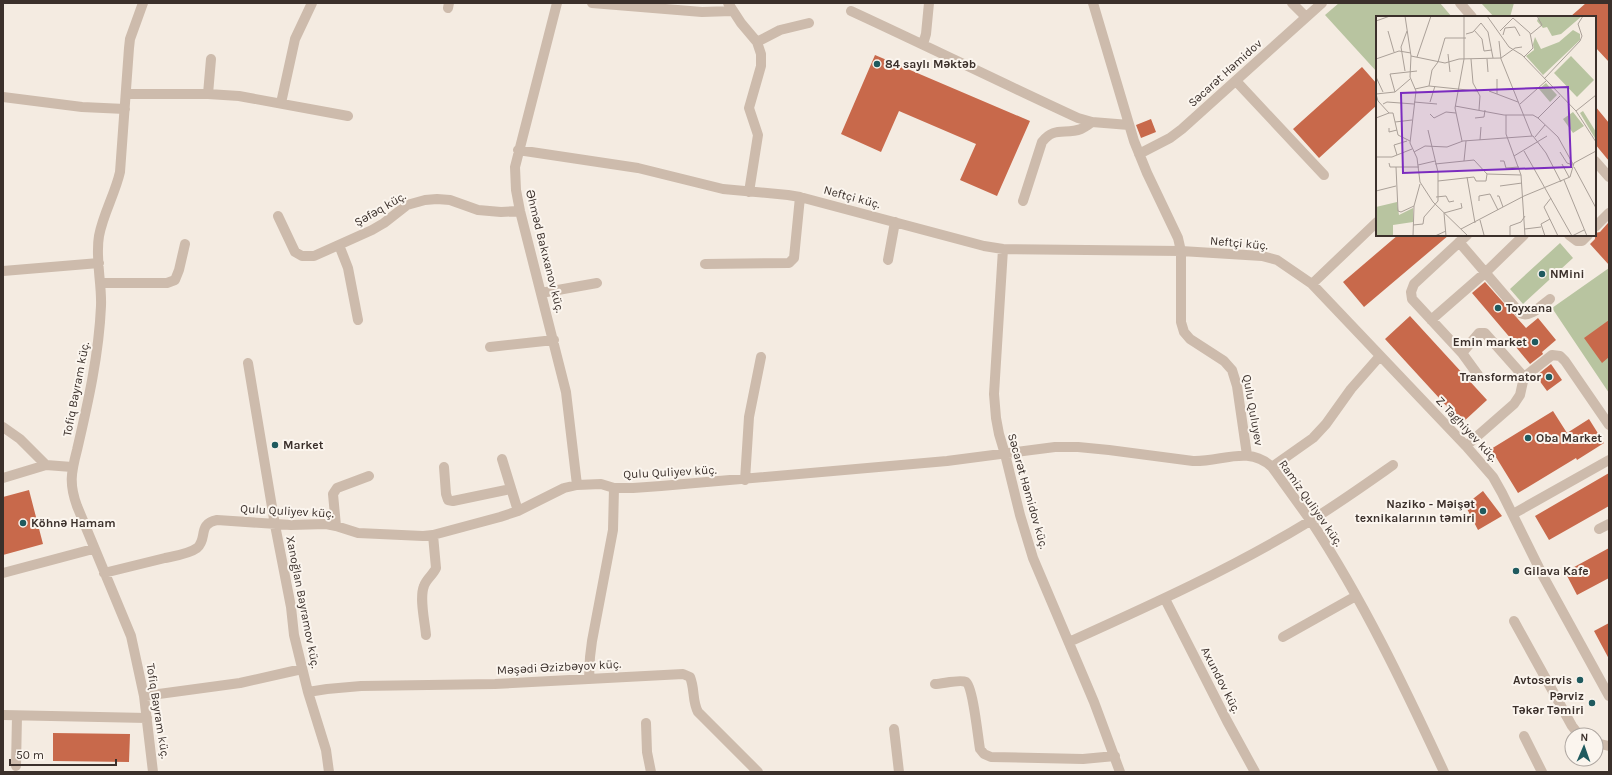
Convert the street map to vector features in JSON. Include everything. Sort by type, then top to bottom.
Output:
[{"type":"street","name":"Tofiq Bayram küç.","points":[[143,3],[130,39],[120,172],[117,186],[101,225],[99,238],[102,304],[100,333],[87,406],[72,467],[72,492],[93,549],[131,636],[144,696],[153,772]]},
{"type":"street","points":[[281,103],[295,39],[312,3]]},
{"type":"street","name":"Əhməd Bakıxanov küç.","points":[[557,3],[514,167],[520,211],[566,392],[577,485]]},
{"type":"street","points":[[592,3],[702,12],[730,7],[757,42],[761,54],[761,66],[750,108],[758,135],[749,192]]},
{"type":"street","points":[[923,44],[926,34],[928,3]]},
{"type":"street","points":[[1093,3],[1139,154],[1173,224],[1181,251]]},
{"type":"street","points":[[1292,3],[1306,17]]},
{"type":"street","name":"Səcarət Həmidov","points":[[1139,154],[1170,138],[1236,81],[1322,3]]},
{"type":"street","points":[[1460,3],[1471,16]]},
{"type":"street","points":[[851,11],[1078,118],[1092,122],[1129,125]]},
{"type":"street","points":[[757,42],[780,30],[809,23]]},
{"type":"street","points":[[208,94],[211,59]]},
{"type":"street","points":[[1236,81],[1324,175]]},
{"type":"street","points":[[126,94],[208,94],[239,96],[348,116]]},
{"type":"street","points":[[3,97],[82,108],[125,110]]},
{"type":"street","points":[[1023,201],[1042,142],[1046,136],[1055,132],[1080,129],[1092,122]]},
{"type":"street","name":"Neftçi küç.","points":[[518,150],[638,168],[717,188],[800,197],[984,246],[1004,249],[1181,251],[1262,256],[1277,260],[1312,284]]},
{"type":"street","points":[[1596,163],[1609,177]]},
{"type":"street","points":[[705,264],[789,263],[794,258],[800,197]]},
{"type":"street","name":"Şəfəq küç.","points":[[278,216],[295,252],[302,256],[314,256],[378,226],[407,205],[424,200],[450,200],[478,210],[501,212],[520,211]]},
{"type":"street","points":[[1596,226],[1609,213]]},
{"type":"street","points":[[888,260],[895,222]]},
{"type":"street","points":[[1312,284],[1376,223]]},
{"type":"street","points":[[1466,236],[1414,284],[1411,292],[1412,299],[1462,354],[1478,375]]},
{"type":"street","points":[[1431,320],[1486,272],[1523,236]]},
{"type":"street","points":[[1570,236],[1577,241],[1582,241],[1587,236]]},
{"type":"street","points":[[1459,242],[1520,313],[1529,315],[1550,298]]},
{"type":"street","points":[[101,283],[167,283],[175,280],[179,270],[184,244]]},
{"type":"street","points":[[340,245],[348,268],[358,320]]},
{"type":"street","name":"Səcarət Həmidov küç.","points":[[1004,249],[994,394],[999,434],[1033,558],[1069,642],[1120,772]]},
{"type":"street","name":"Qulu Quluyev","points":[[1181,251],[1181,322],[1184,332],[1190,339],[1224,361],[1232,370],[1237,386],[1247,455]]},
{"type":"street","points":[[3,271],[99,263]]},
{"type":"street","points":[[541,293],[597,283]]},
{"type":"street","name":"Z. Taghiyev küç.","points":[[1312,284],[1466,446],[1493,477],[1543,576],[1608,693]]},
{"type":"street","points":[[1462,354],[1479,333],[1485,333],[1524,377]]},
{"type":"street","points":[[490,346],[554,340]]},
{"type":"street","points":[[1466,446],[1514,404],[1520,395],[1524,377],[1552,355],[1560,356],[1566,361],[1609,426]]},
{"type":"street","points":[[1272,467],[1313,438],[1322,429],[1351,389],[1380,356]]},
{"type":"street","points":[[745,480],[749,417],[761,357]]},
{"type":"street","name":"Xanoğlan Bayramov küç.","points":[[248,363],[275,525],[291,607],[294,635],[308,692],[326,750],[329,772]]},
{"type":"street","points":[[3,427],[20,439],[46,465]]},
{"type":"street","name":"Ramiz Quliyev küç.","points":[[1005,454],[1055,447],[1078,447],[1204,462],[1247,455],[1264,460],[1272,467],[1310,521],[1356,596],[1398,674],[1444,772]]},
{"type":"street","name":"Qulu Quliyev küç.","points":[[104,573],[183,554],[197,548],[201,543],[202,534],[206,526],[211,521],[217,520],[275,525],[317,524],[336,526],[358,533],[423,536],[434,535],[467,527],[518,511],[559,490],[577,485],[601,484],[614,488],[634,488],[745,480],[1005,454]]},
{"type":"street","points":[[502,459],[518,511]]},
{"type":"street","points":[[1513,514],[1609,460]]},
{"type":"street","points":[[3,478],[46,465],[72,467]]},
{"type":"street","points":[[1069,642],[1165,599],[1310,521],[1393,466]]},
{"type":"street","points":[[444,467],[446,494],[448,500],[511,489]]},
{"type":"street","points":[[336,526],[333,494],[337,488],[369,476]]},
{"type":"street","points":[[590,679],[592,641],[613,530],[614,488]]},
{"type":"street","points":[[1599,529],[1609,524]]},
{"type":"street","points":[[426,635],[422,598],[423,588],[436,568],[434,535]]},
{"type":"street","points":[[3,573],[93,549]]},
{"type":"street","points":[[1284,637],[1356,596]]},
{"type":"street","name":"Axundov küç.","points":[[1165,599],[1227,721],[1255,772]]},
{"type":"street","points":[[1514,621],[1573,727]]},
{"type":"street","points":[[144,696],[240,683],[302,669]]},
{"type":"street","name":"Məşədi Əzizbəyov küç.","points":[[308,692],[327,688],[361,686],[494,684],[683,674],[690,677],[693,684],[694,705],[698,712],[758,772]]},
{"type":"street","points":[[935,684],[960,681],[969,685],[980,749],[984,754],[991,757],[1083,759],[1115,756]]},
{"type":"street","points":[[3,716],[147,718]]},
{"type":"street","points":[[16,766],[17,716]]},
{"type":"street","points":[[646,723],[647,752],[651,772]]},
{"type":"street","points":[[894,729],[899,772]]},
{"type":"street","points":[[1524,736],[1542,772]]},
{"type":"green space","points":[[1339,3],[1440,3],[1451,16],[1376,16],[1376,71],[1325,15]]},
{"type":"green space","points":[[1481,3],[1514,3],[1510,16],[1493,16]]},
{"type":"green space","name":"NMini","points":[[1560,243],[1573,258],[1523,304],[1510,289]]},
{"type":"green space","points":[[1609,268],[1609,393],[1552,308]]},
{"type":"building","points":[[1586,3],[1609,3],[1609,62],[1596,48],[1596,16],[1571,16]]},
{"type":"building","points":[[875,55],[1030,121],[997,196],[960,180],[976,144],[899,111],[881,152],[841,134]]},
{"type":"building","points":[[1362,67],[1376,83],[1376,106],[1319,158],[1293,129]]},
{"type":"building","points":[[1596,107],[1609,123],[1609,161],[1596,145]]},
{"type":"building","points":[[1151,119],[1156,132],[1141,138],[1136,125]]},
{"type":"building","points":[[1608,223],[1609,224],[1609,265],[1590,244],[1595,239],[1596,233],[1600,232]]},
{"type":"building","points":[[1397,236],[1448,236],[1364,307],[1343,282]]},
{"type":"building","points":[[1485,282],[1526,328],[1538,318],[1556,340],[1542,352],[1543,354],[1530,364],[1511,341],[1512,340],[1472,293]]},
{"type":"building","points":[[1410,316],[1487,400],[1462,423],[1385,339]]},
{"type":"building","points":[[1609,320],[1609,357],[1602,363],[1584,338]]},
{"type":"building","name":"Transformator","points":[[1551,364],[1562,380],[1547,391],[1536,376]]},
{"type":"building","points":[[1553,411],[1567,433],[1589,419],[1604,443],[1518,493],[1491,449]]},
{"type":"building","points":[[1609,473],[1609,506],[1549,540],[1535,516]]},
{"type":"building","points":[[29,490],[43,544],[3,555],[3,497]]},
{"type":"building","name":"Naziko - Məişət texnikalarının təmiri","points":[[1483,491],[1502,516],[1478,530],[1465,505]]},
{"type":"building","points":[[1609,548],[1609,578],[1577,595],[1565,572]]},
{"type":"building","points":[[1609,623],[1609,659],[1594,631]]},
{"type":"building","points":[[53,733],[130,734],[129,762],[53,761]]},
{"type":"place","name":"84 saylı Məktəb","points":[[877,64]]},
{"type":"place","name":"NMini","points":[[1542,274]]},
{"type":"place","name":"Toyxana","points":[[1498,308]]},
{"type":"place","name":"Emin market","points":[[1535,342]]},
{"type":"place","name":"Transformator","points":[[1549,377]]},
{"type":"place","name":"Oba Market","points":[[1528,438]]},
{"type":"place","name":"Market","points":[[275,445]]},
{"type":"place","name":"Naziko - Məişət texnikalarının təmiri","points":[[1483,511]]},
{"type":"place","name":"Köhnə Hamam","points":[[23,523]]},
{"type":"place","name":"Gilava Kafe","points":[[1516,571]]},
{"type":"place","name":"Avtoservis","points":[[1580,680]]},
{"type":"place","name":"Pərviz Təkər Təmiri","points":[[1592,703]]}]
